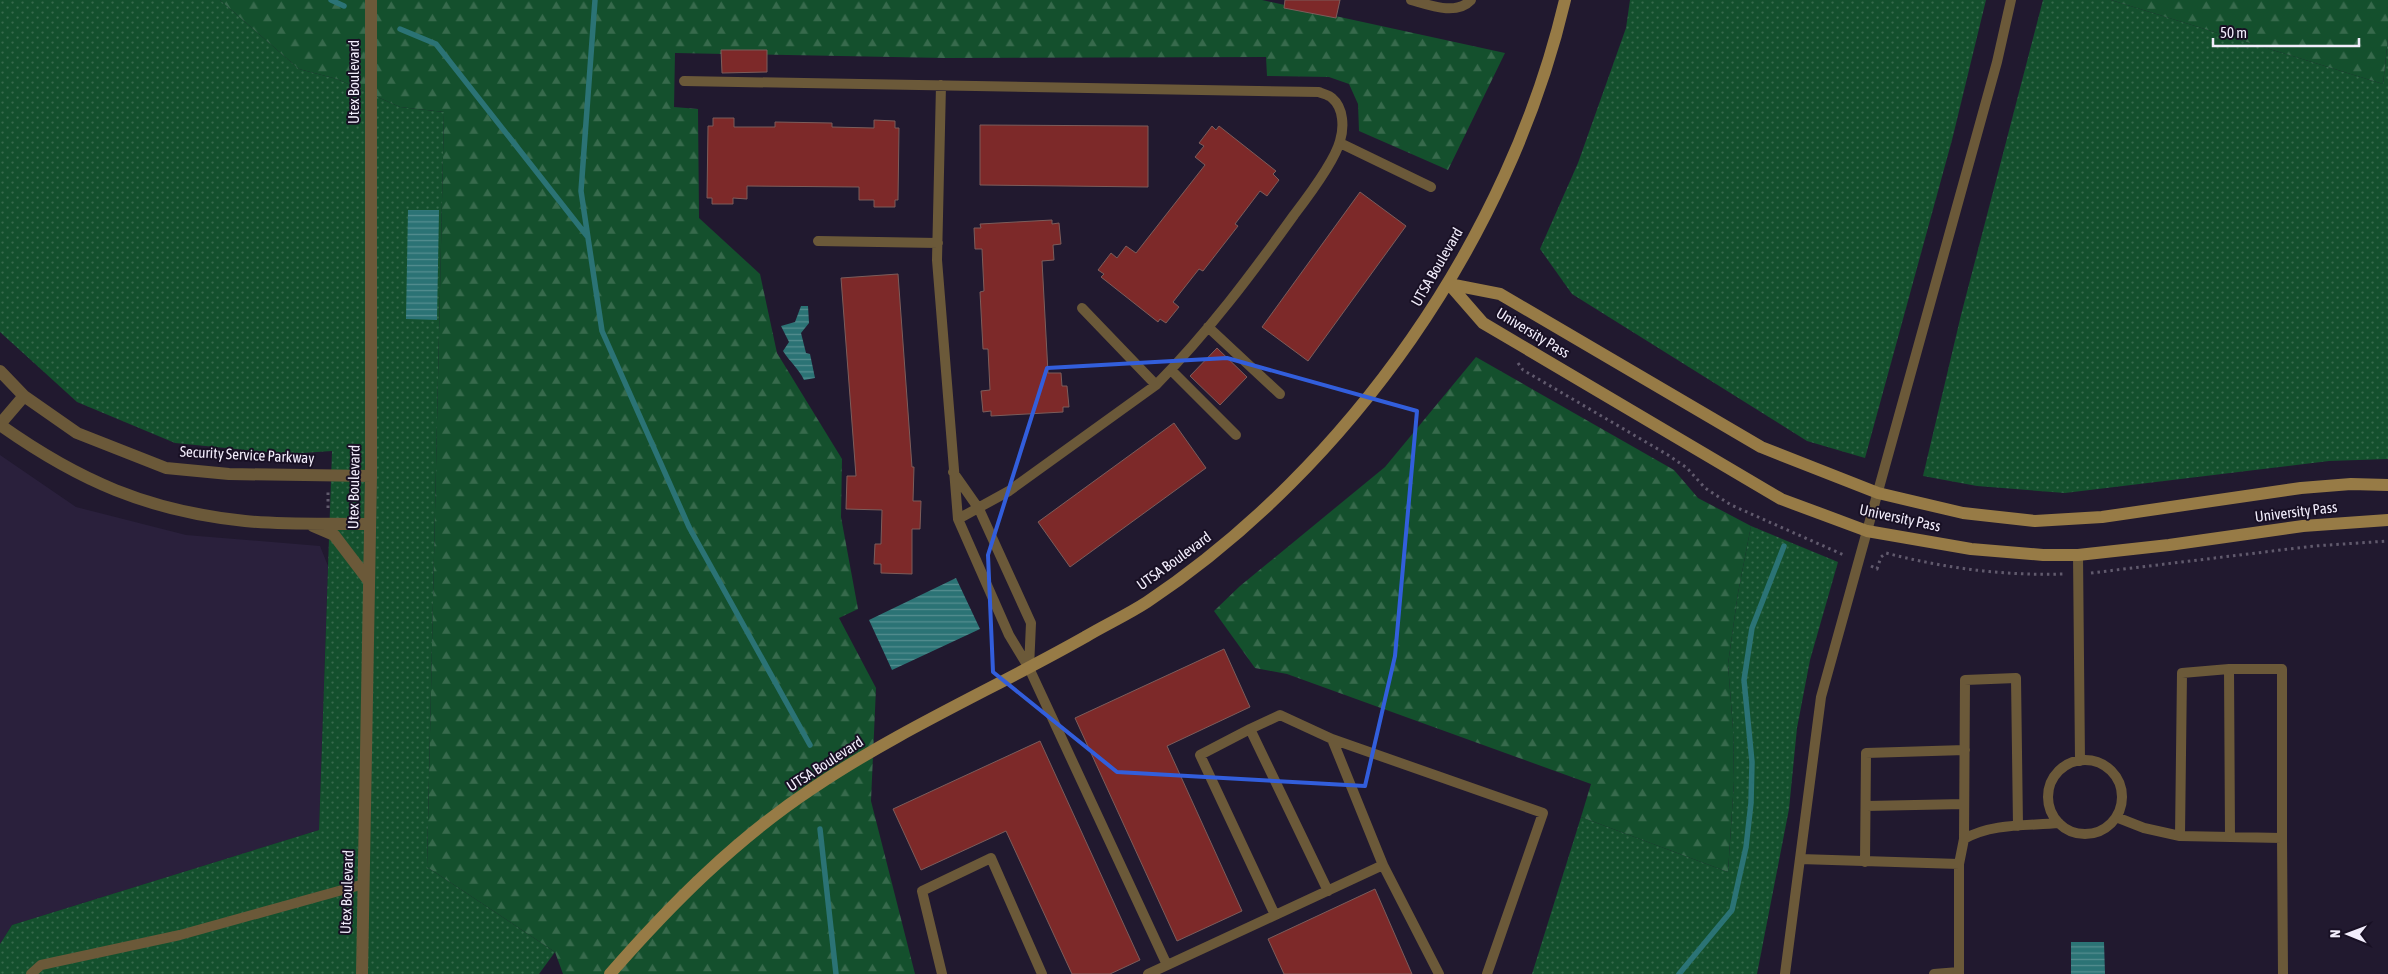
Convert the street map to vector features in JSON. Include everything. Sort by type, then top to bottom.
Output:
[{"type":"street","name":"Utex Boulevard","points":[[362,974],[371,476],[371,0]]},
{"type":"street","name":"UTSA Boulevard","points":[[610,974],[660,918],[714,864],[812,788],[903,734],[1029,668],[1145,603],[1223,545],[1277,498],[1380,384],[1449,284],[1494,197],[1536,101],[1565,0]]},
{"type":"street","name":"University Pass","points":[[1449,284],[1500,294],[1761,447],[1878,493],[1963,514],[2035,521],[2102,517],[2301,488],[2351,484],[2388,485]]},
{"type":"street","name":"University Pass","points":[[1449,284],[1483,323],[1780,499],[1867,531],[1970,549],[2043,555],[2078,555],[2169,545],[2303,526],[2388,520]]},
{"type":"street","name":"Security Service Parkway","points":[[0,371],[24,396],[77,433],[166,468],[229,474],[371,476]]},
{"type":"street","points":[[24,396],[0,424],[41,454],[102,486],[164,508],[245,521],[370,524]]},
{"type":"street","points":[[298,522],[323,529],[334,535],[370,581]]},
{"type":"lane","points":[[1411,0],[1449,9],[1465,6],[1471,0]]},
{"type":"lane","points":[[1785,974],[1821,697],[1997,62],[2011,0]]},
{"type":"lane","points":[[684,81],[1319,92],[1333,98],[1340,109],[1343,125],[1340,142],[1314,187],[1234,299],[1171,370],[1156,385],[1009,491],[958,519]]},
{"type":"lane","points":[[941,85],[938,243],[953,471],[958,519],[1009,634],[1029,668],[1167,965]]},
{"type":"lane","points":[[1340,142],[1431,187]]},
{"type":"lane","points":[[818,241],[938,243]]},
{"type":"lane","points":[[1082,308],[1156,385]]},
{"type":"lane","points":[[1208,328],[1280,394]]},
{"type":"lane","points":[[1171,370],[1236,435]]},
{"type":"lane","points":[[953,471],[979,508],[1031,623],[1029,668]]},
{"type":"lane","points":[[2078,555],[2080,761]]},
{"type":"lane","points":[[2180,836],[2182,674],[2229,670],[2282,669],[2283,974]]},
{"type":"lane","points":[[2229,670],[2230,837]]},
{"type":"lane","points":[[1934,974],[1959,973],[1959,864],[1964,839],[1965,680],[2016,678],[2018,826]]},
{"type":"lane","points":[[1275,915],[1200,755],[1280,715],[1332,739],[1543,813],[1487,974]]},
{"type":"lane","points":[[1250,729],[1328,891]]},
{"type":"lane","points":[[1332,739],[1383,865],[1439,974]]},
{"type":"lane","points":[[1865,862],[1866,753],[1965,750]]},
{"type":"lane","points":[[2080,761],[2093,761],[2104,766],[2114,774],[2120,785],[2122,798],[2116,817],[2104,830],[2092,834],[2079,834],[2068,830],[2059,824],[2052,814],[2049,791],[2053,780],[2069,764],[2080,761]]},
{"type":"lane","points":[[1866,806],[1964,804]]},
{"type":"lane","points":[[2116,817],[2144,828],[2180,836],[2282,838]]},
{"type":"lane","points":[[1964,839],[1978,831],[2018,826],[2059,824]]},
{"type":"lane","points":[[942,974],[922,891],[991,858],[1042,974]]},
{"type":"lane","points":[[1800,859],[1959,864]]},
{"type":"lane","points":[[1148,974],[1383,865]]},
{"type":"lane","points":[[31,974],[41,965],[180,935],[364,884]]},
{"type":"path","points":[[1514,358],[1524,370],[1668,455],[1687,468],[1705,488],[1731,505],[1846,556]]},
{"type":"path","points":[[328,490],[328,509]]},
{"type":"path","points":[[2094,573],[2314,546],[2388,541]]},
{"type":"path","points":[[1873,568],[1876,569],[1881,557],[1886,553],[1925,563],[1996,572],[2060,574]]},
{"type":"highlighted area","points":[[1227,358],[1417,411],[1395,656],[1365,786],[1117,772],[993,672],[988,555],[1047,368]]},
{"type":"shaded area","points":[[408,210],[439,210],[437,320],[406,319]]},
{"type":"shaded area","points":[[801,306],[808,306],[809,323],[801,333],[806,353],[810,354],[815,378],[804,380],[783,351],[789,342],[781,326],[795,322]]},
{"type":"shaded area","points":[[0,455],[76,507],[186,535],[320,546],[328,566],[319,830],[12,925],[0,944]]},
{"type":"shaded area","points":[[956,578],[980,629],[892,670],[869,620]]},
{"type":"shaded area","points":[[2071,942],[2104,942],[2105,974],[2071,974]]},
{"type":"green space","points":[[0,0],[220,0],[299,69],[337,79],[400,107],[444,112],[427,867],[555,952],[539,974],[0,974],[0,944],[12,925],[319,830],[332,451],[287,454],[175,443],[77,402],[0,332]]},
{"type":"green space","points":[[220,0],[1262,0],[1505,53],[1448,170],[1359,131],[1358,104],[1349,84],[1329,77],[1267,76],[1266,57],[945,58],[675,53],[674,107],[698,109],[699,218],[760,274],[777,353],[842,459],[841,517],[858,609],[839,618],[876,688],[871,801],[915,974],[563,974],[555,952],[427,867],[444,112],[400,107],[337,79],[299,69]]},
{"type":"green space","points":[[1630,0],[1986,0],[1952,140],[1865,458],[1807,441],[1572,294],[1540,249],[1578,163],[1626,28]]},
{"type":"green space","points":[[2043,0],[2111,0],[2383,84],[2388,38],[2388,459],[2329,461],[2065,493],[1977,486],[1923,476],[1961,315]]},
{"type":"green space","points":[[2111,0],[2388,0],[2388,38],[2383,84]]},
{"type":"green space","points":[[1476,357],[1674,470],[1698,498],[1751,526],[1738,593],[1728,664],[1733,729],[1734,781],[1728,872],[1581,817],[1591,784],[1287,674],[1255,668],[1214,611],[1240,586],[1385,467]]},
{"type":"green space","points":[[1751,526],[1838,562],[1810,660],[1797,728],[1789,809],[1757,974],[1532,974],[1581,817],[1728,872],[1734,781],[1733,729],[1728,664],[1738,593]]},
{"type":"building","points":[[1285,0],[1340,0],[1336,18],[1284,8]]},
{"type":"building","points":[[721,50],[767,50],[767,72],[722,73]]},
{"type":"building","points":[[713,118],[734,118],[734,127],[775,127],[775,122],[832,123],[832,127],[874,128],[874,120],[895,121],[895,128],[899,128],[898,200],[895,200],[895,207],[874,207],[874,200],[859,200],[859,187],[747,186],[747,199],[733,198],[733,204],[712,204],[712,198],[707,198],[708,126],[713,126]]},
{"type":"building","points":[[980,125],[1148,126],[1148,187],[980,185]]},
{"type":"building","points":[[1212,126],[1216,130],[1219,126],[1276,171],[1273,174],[1279,180],[1267,196],[1260,191],[1235,224],[1238,226],[1203,271],[1199,269],[1173,302],[1179,307],[1166,323],[1160,319],[1158,322],[1101,277],[1104,274],[1098,270],[1111,253],[1117,258],[1126,246],[1136,253],[1205,165],[1195,157],[1204,146],[1199,143]]},
{"type":"building","points":[[1360,192],[1406,226],[1308,361],[1262,327]]},
{"type":"building","points":[[1052,220],[1052,224],[1059,223],[1061,244],[1053,245],[1054,260],[1042,261],[1048,373],[1061,373],[1062,386],[1067,386],[1069,407],[1063,407],[1063,412],[991,416],[991,411],[983,412],[981,391],[990,390],[988,349],[983,349],[980,292],[984,291],[982,249],[975,249],[974,228],[981,228],[980,224]]},
{"type":"building","points":[[898,274],[912,467],[914,467],[913,501],[921,501],[920,529],[912,529],[912,574],[881,573],[881,564],[874,564],[875,544],[881,544],[882,510],[846,509],[847,476],[856,476],[841,278]]},
{"type":"building","points":[[1217,348],[1247,377],[1220,405],[1190,376]]},
{"type":"building","points":[[1174,423],[1206,468],[1070,567],[1038,522]]},
{"type":"building","points":[[1224,649],[1250,707],[1167,746],[1242,911],[1177,941],[1075,718]]},
{"type":"building","points":[[1040,741],[1140,960],[1110,974],[1072,974],[1006,831],[921,870],[893,809]]},
{"type":"building","points":[[1375,889],[1412,974],[1284,974],[1268,939]]},
{"type":"waterway","points":[[331,0],[344,6]]},
{"type":"waterway","points":[[595,0],[581,191],[602,331],[689,527],[810,745]]},
{"type":"waterway","points":[[400,29],[436,44],[587,236]]},
{"type":"waterway","points":[[1679,974],[1732,910],[1746,847],[1751,803],[1752,762],[1744,680],[1752,628],[1784,546]]},
{"type":"waterway","points":[[820,829],[836,974]]}]
